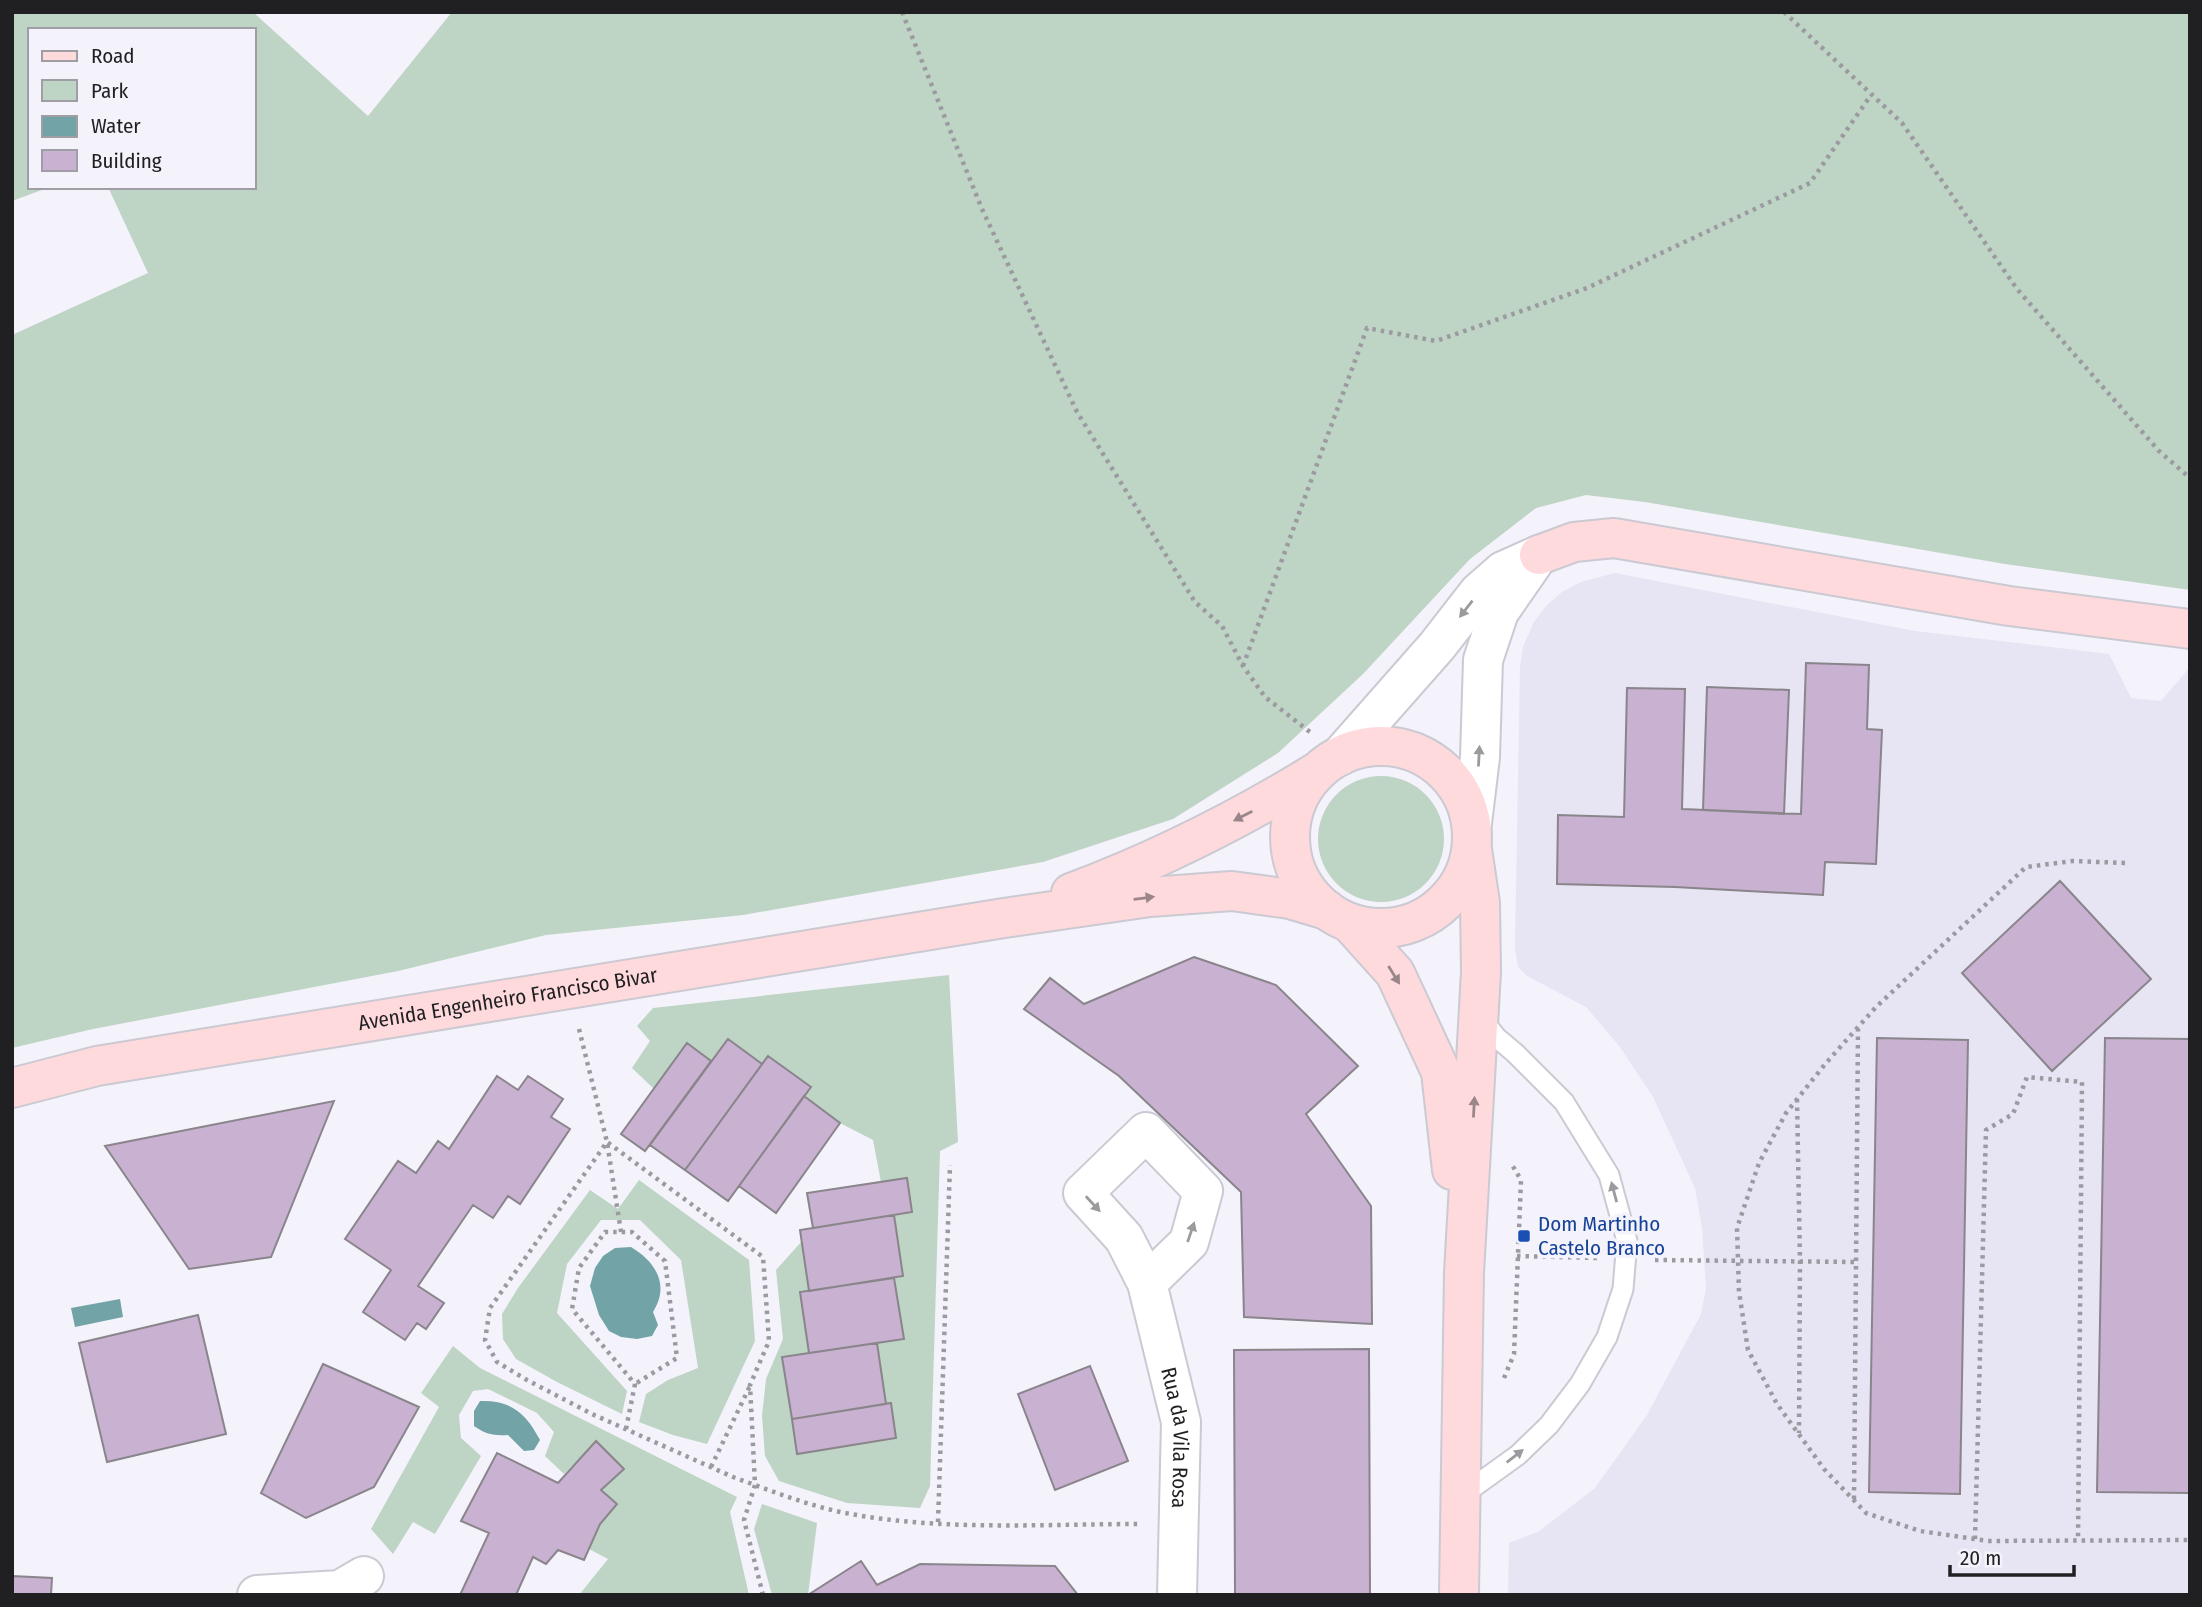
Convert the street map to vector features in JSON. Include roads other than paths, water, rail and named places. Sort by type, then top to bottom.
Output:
[{"type":"street","points":[[1464,1273],[1441,1072],[1395,973],[1309,892],[1300,878],[1293,858],[1291,835],[1296,807],[1309,783],[1437,646],[1479,592],[1503,570],[1574,542],[1614,538],[2009,606],[2190,629]]},
{"type":"street","points":[[1003,918],[1150,897],[1231,891],[1290,899],[1373,928],[1402,926],[1428,916],[1451,896],[1463,878],[1472,836],[1480,757],[1483,660],[1499,612],[1539,555]]},
{"type":"street","points":[[1003,918],[1130,871],[1196,840],[1254,810],[1331,762],[1356,750],[1378,746],[1399,748],[1422,755],[1444,771],[1461,793],[1472,836],[1480,903],[1479,1015],[1464,1273],[1459,1595]]},
{"type":"street","name":"Avenida Engenheiro Francisco Bivar","points":[[12,1088],[97,1066],[1003,918]]},
{"type":"street","name":"Rua da Vila Rosa","points":[[1147,1283],[1181,1422],[1177,1595]]},
{"type":"street","points":[[257,1595],[340,1590],[364,1576]]},
{"type":"lane","points":[[1461,1497],[1518,1455],[1549,1425],[1580,1384],[1607,1337],[1623,1289],[1627,1241],[1609,1175],[1563,1102],[1496,1037],[1479,1015]]},
{"type":"water","points":[[631,1247],[653,1267],[660,1284],[658,1302],[653,1312],[658,1325],[652,1336],[637,1339],[621,1337],[609,1331],[599,1315],[590,1286],[595,1268],[603,1256],[615,1248]]},
{"type":"water","points":[[120,1299],[123,1317],[75,1327],[71,1308]]},
{"type":"water","points":[[480,1401],[509,1406],[523,1416],[540,1440],[534,1450],[524,1451],[508,1435],[490,1434],[474,1426],[474,1411]]},
{"type":"place","name":"Dom Martinho Castelo Branco","points":[[1524,1236]]}]
